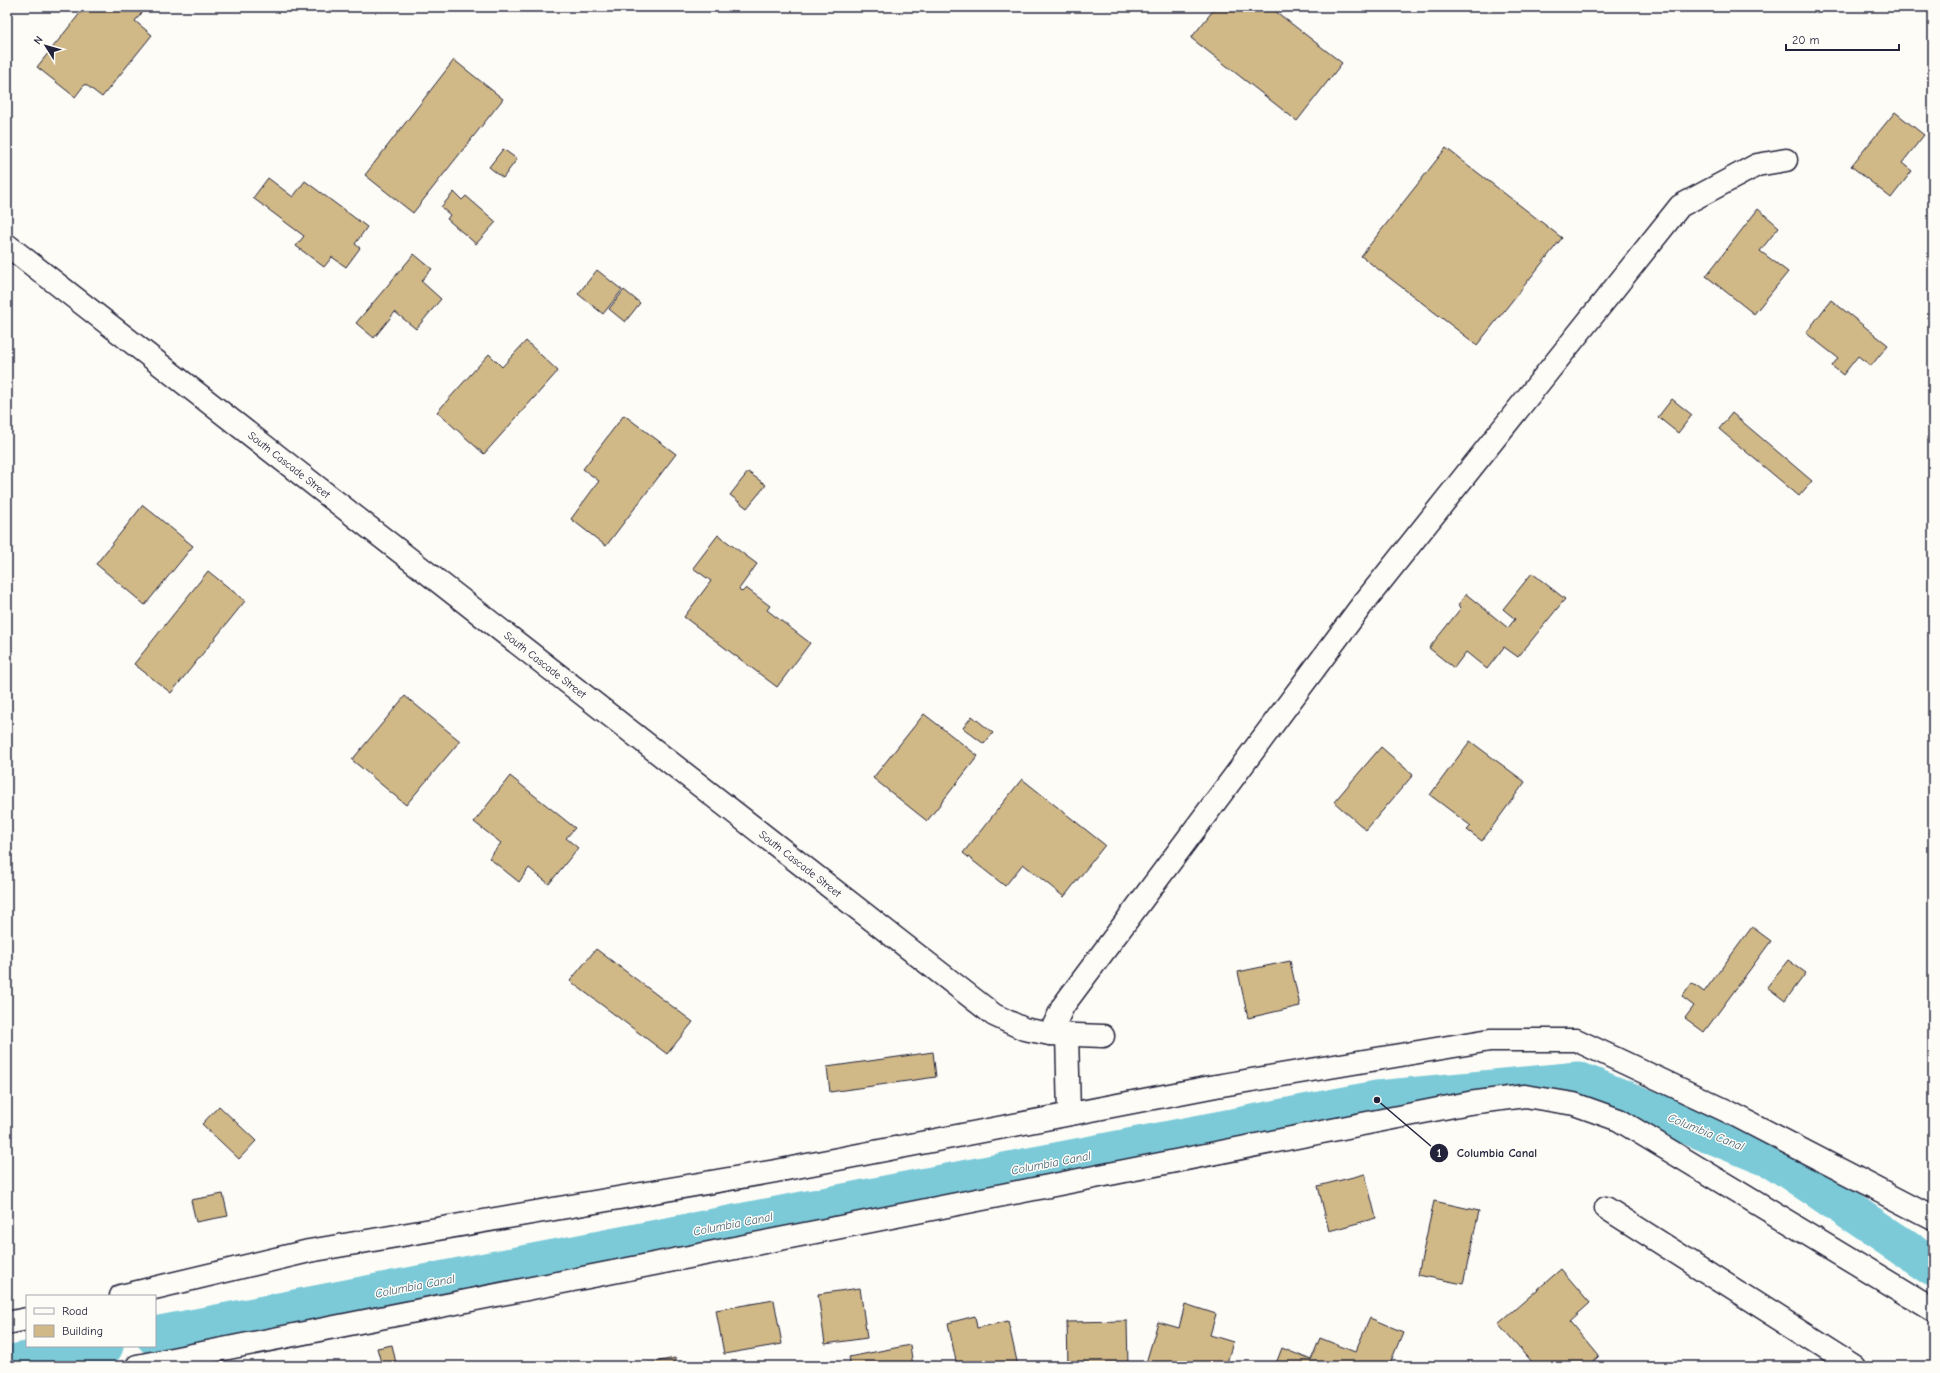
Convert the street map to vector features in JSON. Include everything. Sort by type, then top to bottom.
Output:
[{"type":"street","points":[[1069,1114],[1059,1034],[1062,1006],[1362,605],[1680,206],[1757,165],[1786,160]]},
{"type":"street","name":"South Cascade Street","points":[[7,245],[994,1015],[1024,1029],[1059,1034],[1103,1036]]},
{"type":"street","points":[[126,1295],[309,1251],[776,1171],[1216,1086],[1490,1040],[1576,1040],[1729,1112],[1933,1218]]},
{"type":"street","points":[[137,1366],[1461,1105],[1525,1096],[1574,1104],[1619,1120],[1933,1310]]},
{"type":"street","points":[[1606,1208],[1854,1366]]},
{"type":"street","points":[[7,1324],[26,1319]]},
{"type":"building","points":[[85,7],[147,7],[135,21],[152,35],[102,97],[85,84],[75,97],[37,67]]},
{"type":"building","points":[[1216,7],[1270,7],[1342,63],[1297,121],[1191,38]]},
{"type":"building","points":[[454,60],[503,99],[413,213],[365,175]]},
{"type":"building","points":[[1895,112],[1924,135],[1902,163],[1912,171],[1891,198],[1851,166]]},
{"type":"building","points":[[1446,148],[1562,238],[1477,345],[1361,256]]},
{"type":"building","points":[[503,149],[517,159],[503,178],[489,167]]},
{"type":"building","points":[[268,178],[293,197],[305,181],[367,227],[355,244],[360,248],[346,267],[332,257],[324,267],[296,246],[304,236],[253,198]]},
{"type":"building","points":[[454,192],[462,200],[466,196],[496,222],[476,244],[447,219],[450,215],[441,207]]},
{"type":"building","points":[[1758,209],[1779,227],[1760,251],[1788,272],[1754,314],[1706,276]]},
{"type":"building","points":[[414,254],[432,269],[421,281],[441,299],[416,329],[395,312],[374,338],[356,323]]},
{"type":"building","points":[[597,270],[622,290],[603,314],[578,294]]},
{"type":"building","points":[[624,290],[640,303],[625,322],[609,309]]},
{"type":"building","points":[[1831,300],[1888,345],[1871,366],[1858,356],[1843,375],[1832,366],[1838,358],[1806,333]]},
{"type":"building","points":[[526,341],[558,371],[484,454],[437,412],[489,354],[502,367]]},
{"type":"building","points":[[1672,399],[1692,415],[1678,433],[1658,417]]},
{"type":"building","points":[[1732,413],[1812,481],[1799,496],[1719,429]]},
{"type":"building","points":[[624,415],[676,454],[606,546],[571,519],[599,481],[583,469]]},
{"type":"building","points":[[748,472],[766,485],[747,508],[730,495]]},
{"type":"building","points":[[143,505],[193,546],[145,605],[96,564]]},
{"type":"building","points":[[718,535],[757,564],[739,589],[742,592],[746,588],[770,606],[767,610],[810,643],[777,687],[684,617],[711,581],[693,568]]},
{"type":"building","points":[[208,571],[245,601],[171,693],[134,664]]},
{"type":"building","points":[[1532,573],[1565,599],[1518,657],[1504,647],[1487,669],[1466,652],[1454,668],[1429,648],[1461,608],[1458,605],[1466,594],[1508,628],[1515,619],[1503,609]]},
{"type":"building","points":[[405,696],[460,741],[406,805],[352,760]]},
{"type":"building","points":[[924,714],[978,756],[927,821],[873,778]]},
{"type":"building","points":[[972,716],[993,733],[984,744],[963,728]]},
{"type":"building","points":[[1470,741],[1525,782],[1482,841],[1467,830],[1471,826],[1430,795]]},
{"type":"building","points":[[1381,747],[1413,775],[1366,830],[1334,802]]},
{"type":"building","points":[[510,776],[575,828],[566,838],[578,848],[549,884],[529,868],[519,882],[489,858],[501,843],[474,822]]},
{"type":"building","points":[[1022,779],[1105,845],[1064,897],[1023,864],[1005,886],[963,853]]},
{"type":"building","points":[[1752,927],[1771,941],[1704,1032],[1685,1018],[1694,1006],[1682,997],[1692,983],[1704,992]]},
{"type":"building","points":[[596,949],[693,1022],[667,1054],[570,981]]},
{"type":"building","points":[[1788,960],[1806,973],[1785,1001],[1767,987]]},
{"type":"building","points":[[1290,961],[1300,1006],[1248,1018],[1238,972]]},
{"type":"building","points":[[933,1052],[936,1077],[830,1092],[827,1067]]},
{"type":"building","points":[[219,1106],[256,1141],[239,1159],[202,1124]]},
{"type":"building","points":[[1365,1174],[1376,1218],[1329,1231],[1318,1186]]},
{"type":"building","points":[[223,1194],[228,1216],[196,1222],[191,1200]]},
{"type":"building","points":[[1434,1201],[1479,1211],[1463,1284],[1418,1275]]},
{"type":"building","points":[[1561,1269],[1590,1303],[1570,1321],[1599,1356],[1588,1366],[1529,1366],[1532,1363],[1498,1324]]},
{"type":"building","points":[[860,1288],[867,1338],[825,1344],[818,1294]]},
{"type":"building","points":[[774,1300],[782,1344],[724,1354],[716,1310]]},
{"type":"building","points":[[1185,1304],[1216,1314],[1210,1335],[1233,1342],[1226,1366],[1155,1366],[1146,1363],[1158,1322],[1179,1328]]},
{"type":"building","points":[[975,1316],[977,1328],[1008,1321],[1018,1366],[957,1366],[948,1323]]},
{"type":"building","points":[[1370,1318],[1403,1332],[1389,1366],[1356,1366],[1349,1363],[1347,1366],[1275,1366],[1282,1348],[1311,1360],[1320,1338],[1355,1352]]},
{"type":"building","points":[[1127,1321],[1128,1366],[1068,1366],[1067,1322]]},
{"type":"building","points":[[392,1345],[396,1363],[382,1366],[377,1348]]},
{"type":"building","points":[[910,1345],[913,1366],[851,1366],[849,1357]]},
{"type":"building","points":[[675,1358],[676,1366],[634,1366]]},
{"type":"waterway","name":"Columbia Canal","points":[[156,1336],[1377,1100],[1578,1081],[1775,1160],[1933,1267]]},
{"type":"waterway","name":"Columbia Canal","points":[[7,1365],[99,1347]]},
{"type":"place","name":"Columbia Canal","points":[[1377,1100]]}]
